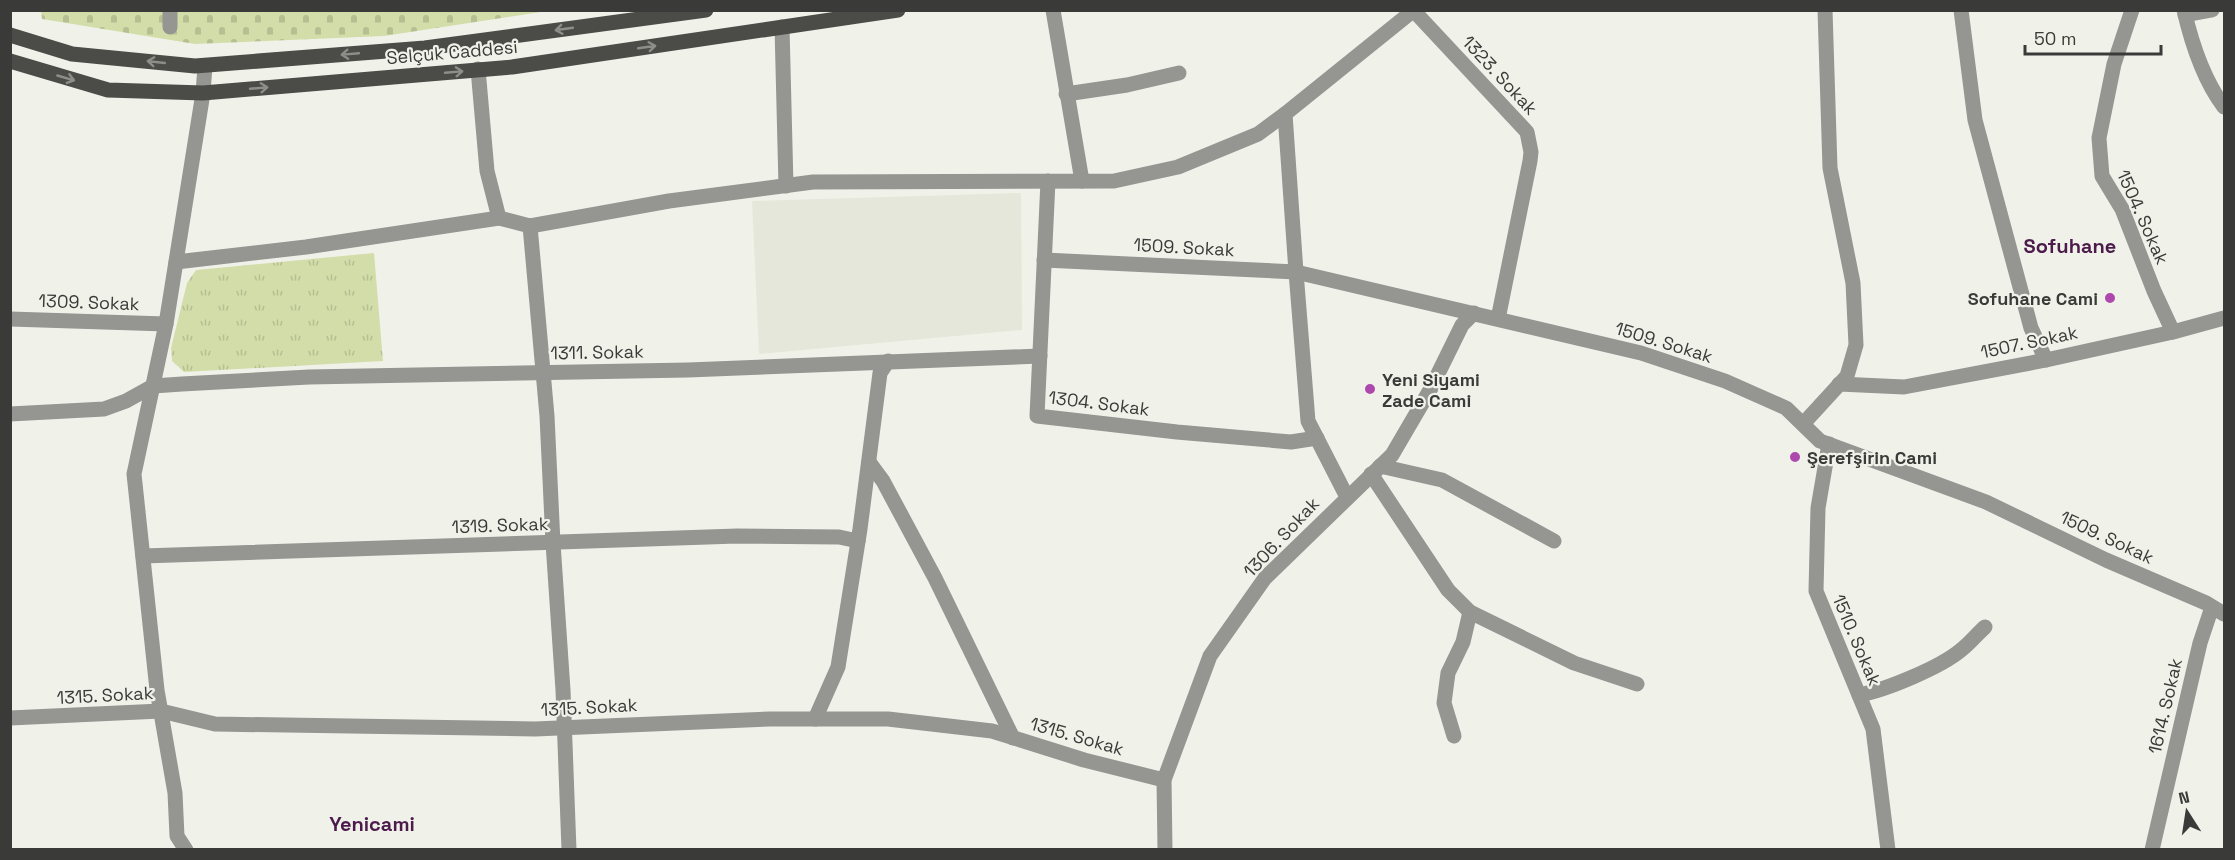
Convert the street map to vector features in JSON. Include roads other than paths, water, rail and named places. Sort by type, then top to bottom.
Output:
[{"type":"main road","points":[[10,35],[72,54],[205,66],[425,48],[706,10]]},
{"type":"main road","name":"Selçuk Caddesi","points":[[10,61],[108,90],[203,93],[512,67],[898,10]]},
{"type":"street","points":[[170,10],[170,27]]},
{"type":"street","points":[[1053,10],[1082,181]]},
{"type":"street","points":[[1803,424],[1847,376],[1856,345],[1853,283],[1830,168],[1825,10]]},
{"type":"street","points":[[1961,10],[1975,120],[2031,328],[2046,360]]},
{"type":"street","name":"1504. Sokak","points":[[2132,10],[2114,64],[2099,138],[2102,176],[2122,209],[2154,291],[2173,332]]},
{"type":"street","points":[[2212,10],[2185,13],[2196,54],[2212,90],[2224,107]]},
{"type":"street","points":[[176,262],[306,247],[499,218],[530,226],[669,201],[813,182],[1114,181],[1178,167],[1258,134],[1414,11]]},
{"type":"street","name":"1323. Sokak","points":[[1414,11],[1527,132],[1531,152],[1530,162],[1498,319]]},
{"type":"street","points":[[782,27],[786,186]]},
{"type":"street","points":[[186,849],[177,836],[175,793],[161,711],[134,474],[166,324],[203,93],[205,66]]},
{"type":"street","points":[[478,69],[487,171],[499,218]]},
{"type":"street","points":[[1066,94],[1127,85],[1179,73]]},
{"type":"street","points":[[1286,114],[1308,421],[1347,497]]},
{"type":"street","name":"1304. Sokak","points":[[1048,181],[1037,416],[1291,442],[1317,438]]},
{"type":"street","points":[[530,226],[547,416],[569,849]]},
{"type":"street","name":"1509. Sokak","points":[[1044,260],[1296,272],[1641,353],[1725,381],[1786,408],[1820,441],[1986,502],[2218,610]]},
{"type":"street","name":"1306. Sokak","points":[[1165,849],[1164,780],[1210,656],[1265,578],[1392,455],[1425,399],[1462,325],[1474,313]]},
{"type":"street","name":"1507. Sokak","points":[[1839,384],[1904,387],[2046,360],[2173,332],[2224,318]]},
{"type":"street","name":"1309. Sokak","points":[[10,319],[166,324]]},
{"type":"street","name":"1311. Sokak","points":[[153,386],[309,377],[688,370],[1040,356]]},
{"type":"street","points":[[815,719],[838,668],[858,541],[880,373],[888,361]]},
{"type":"street","points":[[10,414],[104,409],[126,401],[153,386]]},
{"type":"street","name":"1510. Sokak","points":[[1829,444],[1818,508],[1816,591],[1873,729],[1888,849]]},
{"type":"street","points":[[869,462],[883,481],[929,568],[1013,738]]},
{"type":"street","points":[[1376,470],[1442,480],[1554,541]]},
{"type":"street","points":[[1376,470],[1448,591],[1470,612],[1574,663],[1637,684]]},
{"type":"street","name":"1319. Sokak","points":[[143,556],[736,536],[839,537],[858,541]]},
{"type":"street","name":"1614. Sokak","points":[[2152,849],[2200,643],[2218,610]]},
{"type":"street","points":[[1454,736],[1444,703],[1448,673],[1463,642],[1470,612]]},
{"type":"street","points":[[1859,695],[1874,692],[1934,668],[1960,651],[1984,627]]},
{"type":"street","name":"1315. Sokak","points":[[10,718],[161,711],[214,724],[380,728],[564,728],[692,721],[888,719],[992,731],[1084,760],[1164,780]]},
{"type":"place","name":"Sofuhane Cami","points":[[2110,298]]},
{"type":"place","name":"Yeni Siyami Zade Cami","points":[[1370,389]]},
{"type":"place","name":"Şerefşirin Cami","points":[[1795,457]]},
{"type":"district","name":"Sofuhane","points":[[2070,246]]},
{"type":"district","name":"Yenicami","points":[[372,824]]}]
